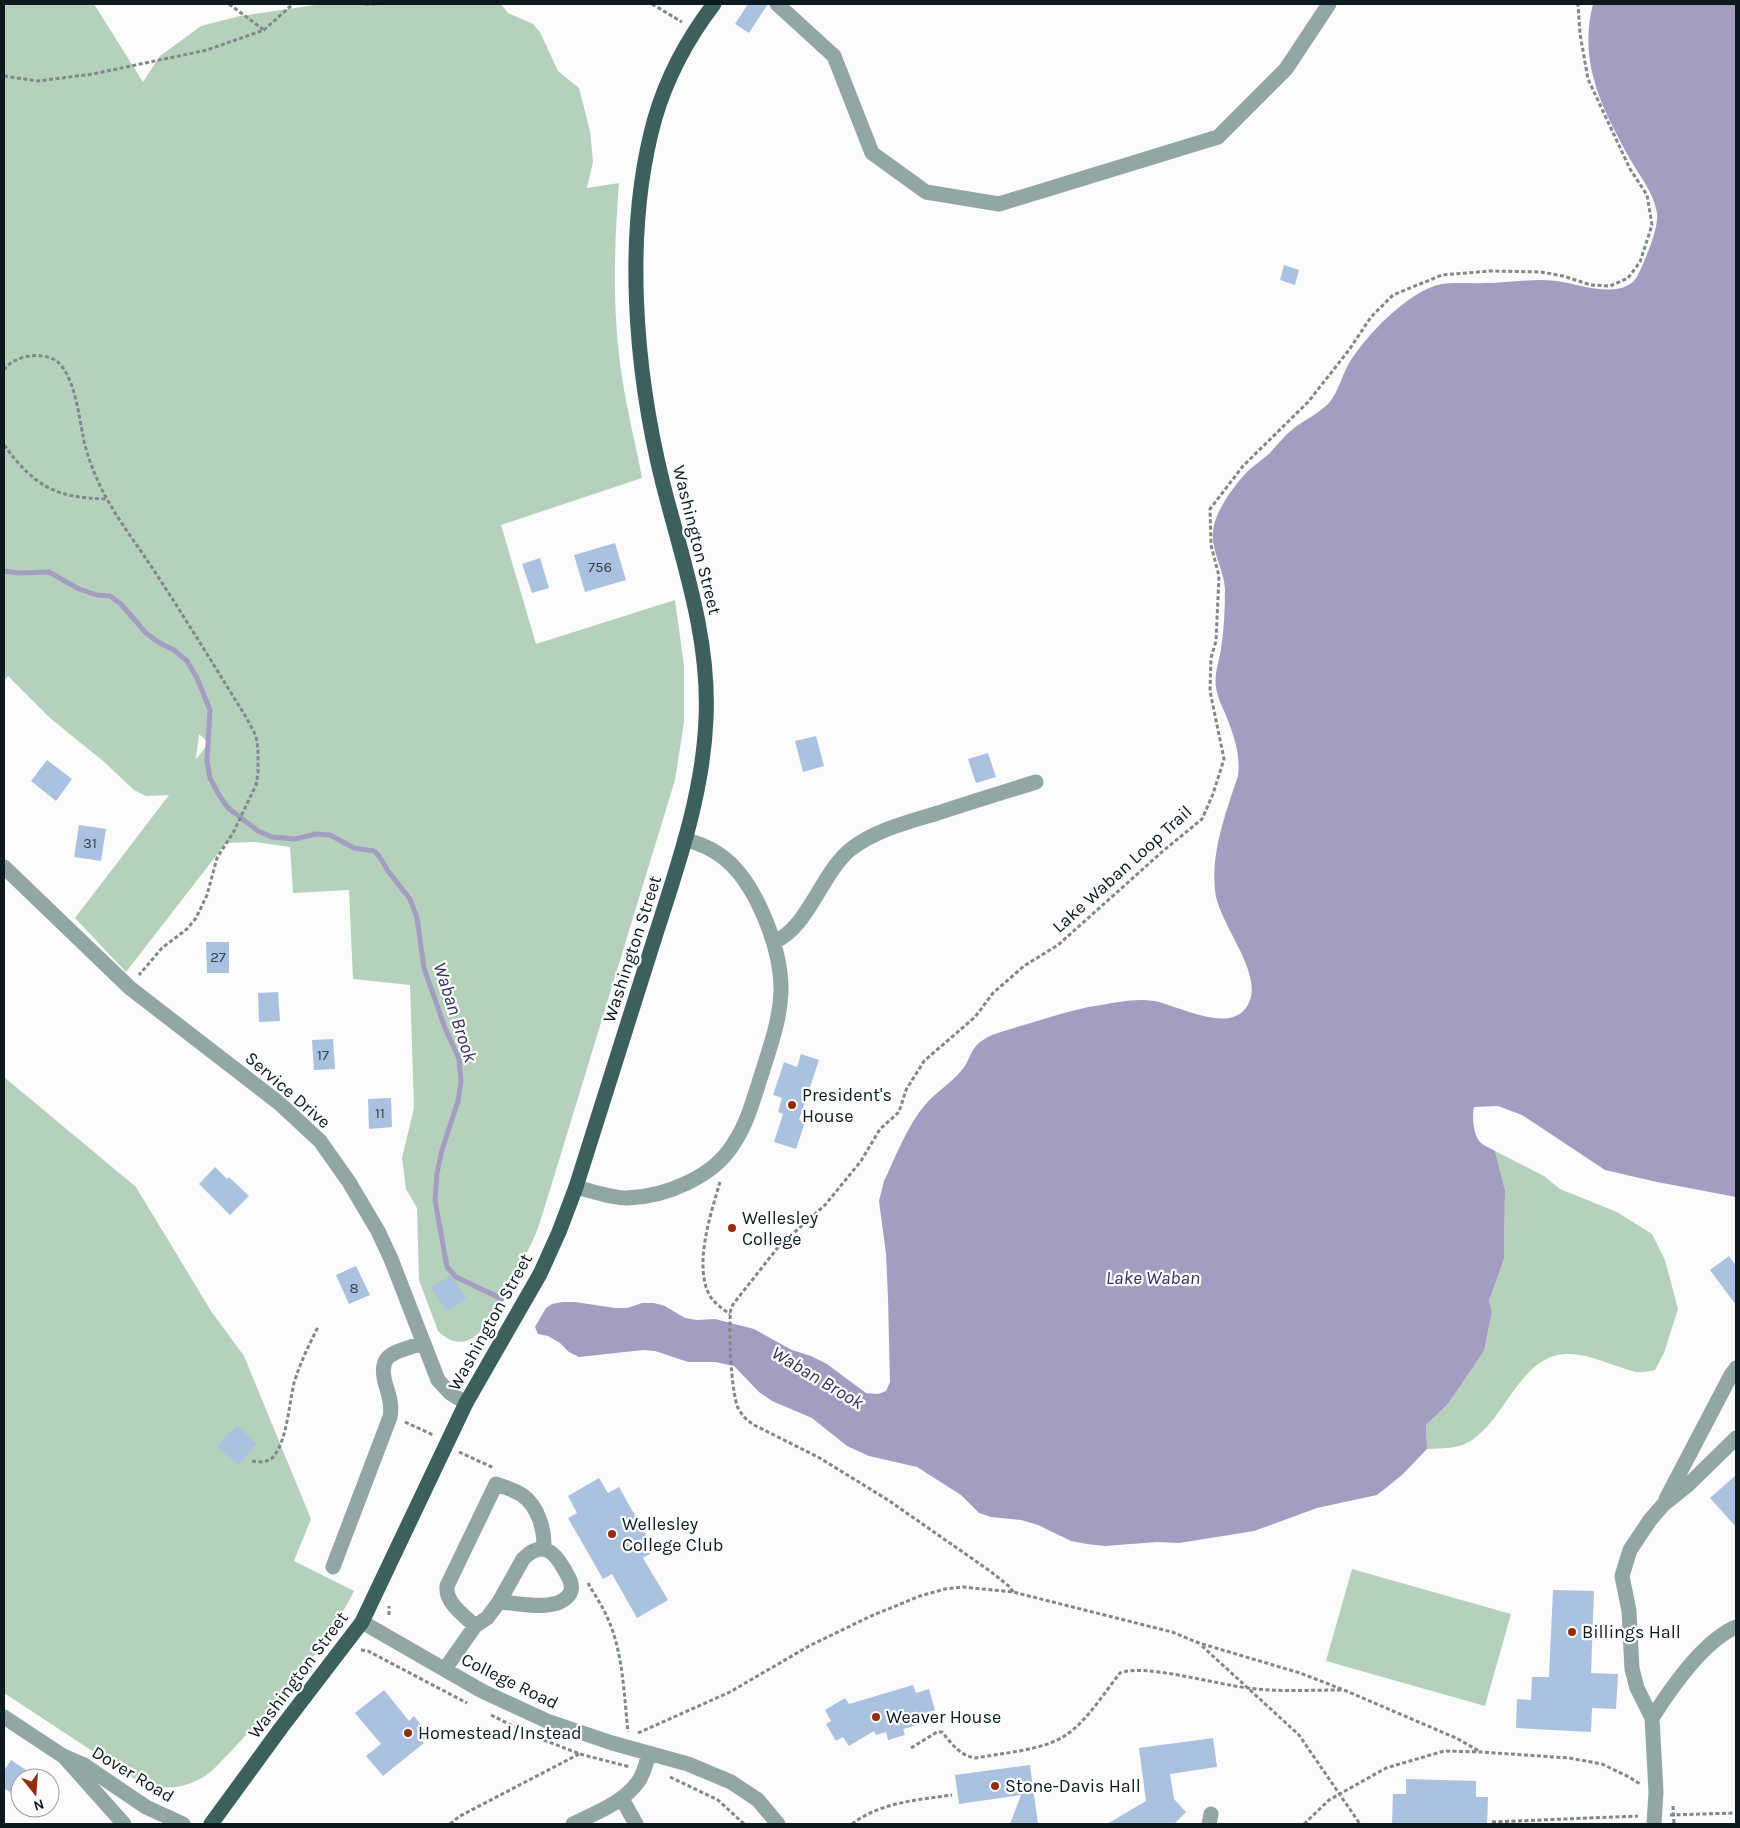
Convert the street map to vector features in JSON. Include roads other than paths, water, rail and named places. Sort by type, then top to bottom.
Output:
[{"type":"main road","name":"Washington Street","points":[[212,1824],[362,1622],[466,1402],[540,1274],[576,1187],[685,840],[704,746],[707,702],[705,661],[694,598],[663,482],[648,412],[639,346],[636,276],[643,182],[655,118],[675,66],[714,4]]},
{"type":"street","points":[[777,4],[834,56],[872,153],[926,192],[999,204],[1218,137],[1286,69],[1329,4]]},
{"type":"street","points":[[774,942],[782,939],[793,930],[839,862],[861,842],[903,824],[1036,782]]},
{"type":"street","points":[[576,1187],[615,1197],[626,1198],[649,1195],[682,1185],[703,1175],[719,1163],[739,1134],[749,1110],[778,1018],[781,981],[774,942],[754,898],[730,863],[710,849],[685,840]]},
{"type":"street","name":"Service Drive","points":[[4,867],[130,988],[274,1098],[320,1141],[349,1182],[378,1231],[391,1259],[438,1380],[450,1392],[466,1402]]},
{"type":"street","points":[[333,1567],[390,1417],[391,1407],[382,1377],[383,1363],[398,1352],[423,1343]]},
{"type":"street","points":[[1664,1505],[1731,1374],[1736,1368]]},
{"type":"street","points":[[1654,1820],[1656,1792],[1652,1718],[1637,1688],[1632,1669],[1629,1611],[1622,1576],[1630,1550],[1650,1520],[1736,1438]]},
{"type":"street","points":[[475,1626],[449,1601],[447,1586],[496,1484],[520,1494],[530,1504],[542,1525],[544,1549]]},
{"type":"street","points":[[445,1670],[475,1626],[487,1618],[500,1602],[523,1559],[529,1553],[544,1549],[554,1554],[571,1581],[570,1594],[555,1604],[547,1606],[500,1602]]},
{"type":"street","name":"College Road","points":[[362,1622],[482,1691],[548,1721],[567,1729],[688,1764],[732,1782],[758,1800],[778,1824]]},
{"type":"street","points":[[1652,1718],[1669,1691],[1695,1659],[1727,1631],[1736,1627]]},
{"type":"street","name":"Dover Road","points":[[4,1717],[63,1756],[84,1765],[146,1807],[183,1824]]},
{"type":"street","points":[[573,1824],[622,1799],[638,1783],[649,1753]]},
{"type":"street","name":"Dover Road","points":[[63,1756],[124,1824]]},
{"type":"street","points":[[622,1799],[636,1824]]},
{"type":"water","name":"Lake Waban","points":[[1593,4],[1736,4],[1736,1197],[1605,1170],[1522,1115],[1498,1106],[1474,1107],[1473,1121],[1476,1135],[1482,1144],[1495,1151],[1505,1190],[1504,1259],[1489,1301],[1492,1312],[1484,1351],[1448,1404],[1426,1425],[1427,1449],[1402,1475],[1377,1495],[1317,1508],[1254,1531],[1179,1543],[1157,1542],[1105,1546],[1087,1544],[1071,1541],[1038,1525],[1021,1520],[991,1517],[979,1513],[961,1495],[917,1467],[869,1456],[847,1446],[812,1418],[772,1401],[759,1392],[734,1366],[715,1362],[688,1362],[655,1351],[643,1350],[579,1357],[548,1336],[538,1334],[535,1327],[546,1308],[552,1304],[575,1302],[627,1308],[642,1303],[654,1303],[665,1306],[685,1318],[697,1320],[715,1319],[754,1329],[792,1350],[827,1364],[866,1393],[878,1394],[886,1391],[890,1382],[888,1297],[886,1254],[879,1201],[884,1181],[902,1142],[919,1113],[929,1100],[961,1071],[976,1046],[992,1035],[1017,1027],[1080,1009],[1128,1001],[1154,1001],[1206,1017],[1220,1019],[1233,1017],[1243,1011],[1250,1000],[1252,988],[1249,974],[1218,902],[1214,876],[1220,832],[1239,768],[1236,744],[1218,697],[1216,682],[1223,634],[1225,589],[1213,541],[1216,518],[1228,496],[1249,470],[1270,453],[1297,426],[1328,404],[1337,390],[1348,365],[1365,341],[1389,316],[1416,295],[1442,284],[1530,280],[1547,280],[1597,289],[1613,289],[1626,286],[1636,277],[1654,235],[1657,213],[1650,191],[1610,122],[1595,85],[1589,46],[1589,26]]},
{"type":"waterway","name":"Waban Brook","points":[[4,571],[18,573],[49,572],[79,589],[97,595],[110,596],[121,604],[146,633],[174,650],[187,661],[197,678],[210,710],[207,761],[210,778],[228,808],[258,831],[272,837],[295,839],[316,834],[330,835],[354,848],[374,851],[410,899],[417,918],[424,968],[445,1028],[459,1059],[461,1081],[458,1101],[442,1150],[437,1173],[435,1200],[447,1267],[456,1277],[502,1299]]},
{"type":"place","name":"President's House","points":[[792,1105]]},
{"type":"place","name":"Wellesley College","points":[[732,1228]]},
{"type":"place","name":"Wellesley College Club","points":[[612,1534]]},
{"type":"place","name":"Billings Hall","points":[[1572,1632]]},
{"type":"place","name":"Weaver House","points":[[876,1717]]},
{"type":"place","name":"Homestead/Instead","points":[[408,1733]]},
{"type":"place","name":"Stone-Davis Hall","points":[[995,1786]]}]
